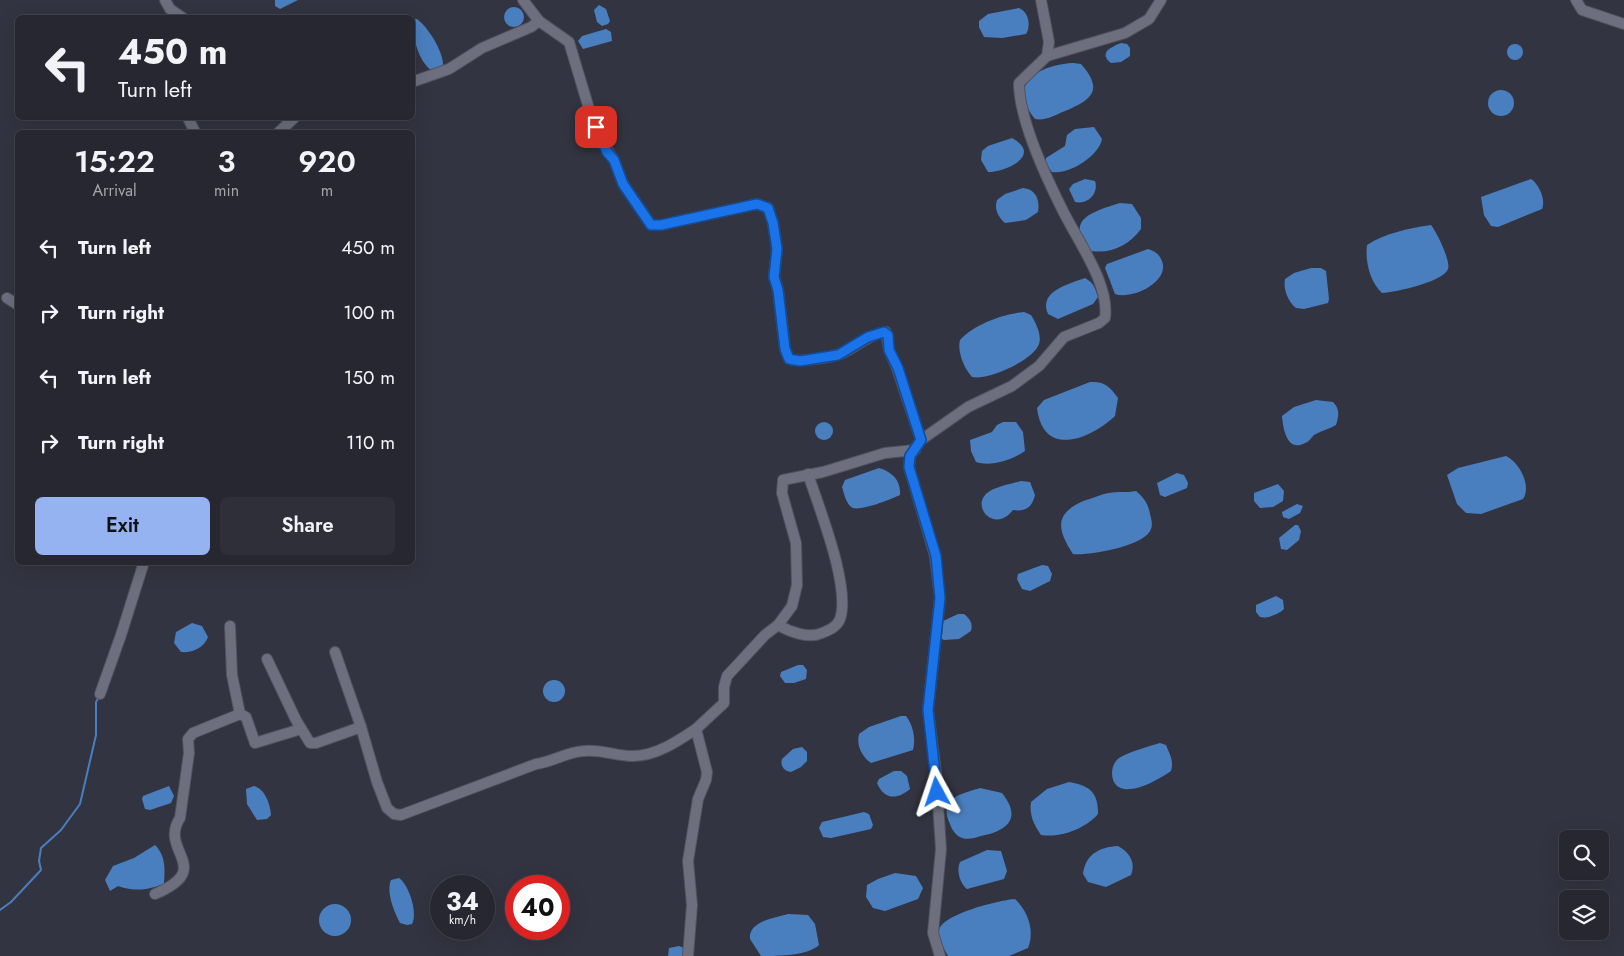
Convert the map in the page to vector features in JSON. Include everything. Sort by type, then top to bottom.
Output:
[{"type":"street","points":[[165,0],[170,9],[179,15]]},
{"type":"street","points":[[523,0],[539,21],[569,42],[593,122],[602,142],[614,160],[626,190],[651,225],[661,225],[757,204],[768,208],[773,223],[777,249],[774,277],[778,290],[785,349],[789,359],[800,361],[838,355],[868,337],[886,332],[889,350],[898,368],[921,440]]},
{"type":"street","points":[[1041,0],[1049,42],[1047,56]]},
{"type":"street","points":[[940,956],[933,933],[941,848],[936,773],[928,710],[940,598],[936,556],[909,467],[910,456],[921,440],[968,407],[1012,386],[1039,366],[1064,337],[1099,323],[1105,318],[1107,307],[1103,291],[1062,209],[1030,132],[1019,91],[1019,83],[1047,56],[1125,33],[1149,19],[1161,0]]},
{"type":"street","points":[[1576,0],[1582,10],[1624,24]]},
{"type":"street","points":[[415,81],[448,69],[476,51],[531,27],[539,21]]},
{"type":"street","points":[[282,130],[292,120]]},
{"type":"street","points":[[7,298],[15,303]]},
{"type":"street","points":[[335,652],[361,726],[377,782],[387,808],[394,814],[401,815],[536,764],[558,759],[569,753],[603,750],[632,756],[661,750],[696,729],[724,703],[724,687],[727,676],[765,635],[778,625],[792,606],[797,585],[796,543],[781,484],[786,479],[884,453],[914,450]]},
{"type":"street","points":[[778,625],[801,634],[818,635],[832,629],[839,620],[842,591],[837,566],[808,474]]},
{"type":"street","points":[[100,694],[143,565]]},
{"type":"street","points":[[230,626],[232,675],[240,714]]},
{"type":"street","points":[[267,659],[301,729],[310,743],[316,743],[361,726]]},
{"type":"street","points":[[155,894],[174,886],[182,877],[184,870],[176,839],[175,826],[180,818],[189,754],[188,738],[193,733],[240,714],[246,717],[255,743],[259,744],[301,729]]},
{"type":"street","points":[[688,956],[692,904],[688,862],[698,800],[707,772],[696,729]]},
{"type":"water","points":[[275,0],[298,0],[280,9],[275,6]]},
{"type":"water","points":[[599,5],[606,9],[610,21],[602,26],[597,22],[594,10]]},
{"type":"water","points":[[514,7],[521,10],[524,17],[521,24],[514,27],[507,24],[504,17],[507,10]]},
{"type":"water","points":[[1019,8],[1027,16],[1028,31],[1026,34],[1002,38],[984,37],[979,27],[979,21],[988,14]]},
{"type":"water","points":[[415,19],[426,28],[434,40],[443,65],[440,69],[432,71],[419,54],[415,40]]},
{"type":"water","points":[[606,29],[611,32],[612,41],[583,49],[578,41],[582,36]]},
{"type":"water","points":[[1121,43],[1127,44],[1130,48],[1130,56],[1121,62],[1111,63],[1106,56],[1107,51]]},
{"type":"water","points":[[1512,44],[1518,44],[1523,49],[1521,58],[1512,60],[1507,55],[1507,49]]},
{"type":"water","points":[[1073,63],[1081,64],[1088,73],[1092,81],[1092,93],[1082,103],[1074,107],[1054,116],[1035,119],[1027,106],[1024,95],[1025,86],[1030,78],[1038,72],[1049,68]]},
{"type":"water","points":[[1501,90],[1510,94],[1514,103],[1510,112],[1501,116],[1492,112],[1488,103],[1492,94]]},
{"type":"water","points":[[1094,127],[1102,139],[1095,152],[1074,167],[1059,172],[1052,172],[1046,164],[1046,158],[1065,146],[1067,135],[1075,129]]},
{"type":"water","points":[[1012,138],[1021,144],[1024,150],[1023,156],[1012,166],[988,172],[981,160],[982,151],[988,146]]},
{"type":"water","points":[[1085,179],[1095,181],[1094,194],[1084,202],[1075,202],[1069,189],[1073,184]]},
{"type":"water","points":[[1531,179],[1541,192],[1542,209],[1498,227],[1491,226],[1484,215],[1481,197]]},
{"type":"water","points":[[1023,188],[1031,190],[1038,199],[1038,212],[1026,220],[1005,223],[997,213],[997,200],[1005,194]]},
{"type":"water","points":[[1120,203],[1132,204],[1141,218],[1141,229],[1131,240],[1113,250],[1091,251],[1080,232],[1084,219],[1099,210]]},
{"type":"water","points":[[1431,225],[1445,253],[1448,269],[1444,274],[1429,282],[1398,291],[1382,293],[1374,283],[1369,271],[1367,245],[1406,229]]},
{"type":"water","points":[[1148,249],[1160,256],[1163,269],[1160,276],[1148,288],[1139,292],[1122,295],[1115,294],[1105,268],[1107,264]]},
{"type":"water","points":[[1311,268],[1321,268],[1326,271],[1328,303],[1304,309],[1296,308],[1287,295],[1285,279],[1294,273]]},
{"type":"water","points":[[1085,278],[1095,288],[1098,297],[1093,304],[1058,319],[1048,314],[1046,306],[1051,294],[1064,286]]},
{"type":"water","points":[[1024,312],[1031,315],[1038,329],[1040,340],[1035,350],[1020,363],[998,373],[972,377],[962,360],[959,350],[960,340],[973,329],[990,321]]},
{"type":"water","points":[[1090,382],[1107,386],[1118,398],[1115,416],[1093,432],[1080,437],[1068,440],[1057,439],[1048,434],[1041,424],[1037,408],[1044,400]]},
{"type":"water","points":[[1316,400],[1333,402],[1337,407],[1338,419],[1336,425],[1314,435],[1309,441],[1294,445],[1287,438],[1282,416],[1294,407]]},
{"type":"water","points":[[824,422],[830,425],[833,431],[830,437],[824,440],[818,437],[815,431],[818,425]]},
{"type":"water","points":[[1003,422],[1016,422],[1023,432],[1025,451],[1001,462],[988,464],[976,462],[971,451],[970,440],[992,432],[997,425]]},
{"type":"water","points":[[1506,456],[1515,463],[1523,475],[1526,488],[1523,499],[1481,514],[1466,513],[1457,504],[1447,475],[1458,468]]},
{"type":"water","points":[[879,468],[895,478],[899,485],[900,495],[884,502],[853,508],[846,499],[842,487],[845,480]]},
{"type":"water","points":[[1177,473],[1184,475],[1188,483],[1187,488],[1165,497],[1160,495],[1157,483]]},
{"type":"water","points":[[1021,481],[1030,482],[1035,495],[1028,508],[1013,510],[1006,517],[998,519],[986,515],[982,503],[984,497],[990,491]]},
{"type":"water","points":[[1278,484],[1284,491],[1283,501],[1273,507],[1260,508],[1254,501],[1254,493]]},
{"type":"water","points":[[1136,491],[1145,501],[1149,510],[1152,525],[1147,535],[1116,549],[1073,554],[1063,536],[1061,528],[1064,515],[1069,510],[1086,500],[1103,494]]},
{"type":"water","points":[[1297,504],[1303,506],[1300,513],[1289,519],[1283,517],[1282,512]]},
{"type":"water","points":[[1295,525],[1298,525],[1301,531],[1299,540],[1287,550],[1281,549],[1279,538]]},
{"type":"water","points":[[1042,565],[1048,566],[1052,574],[1050,581],[1030,591],[1022,589],[1017,579],[1018,574]]},
{"type":"water","points":[[1276,596],[1283,600],[1284,609],[1273,616],[1260,617],[1256,612],[1256,605]]},
{"type":"water","points":[[958,614],[964,614],[969,619],[972,626],[971,631],[959,639],[944,640],[940,638],[939,623]]},
{"type":"water","points":[[192,623],[202,626],[208,637],[204,644],[197,649],[181,652],[174,643],[176,632]]},
{"type":"water","points":[[798,665],[803,665],[807,670],[806,679],[794,683],[785,683],[780,676],[781,672]]},
{"type":"water","points":[[554,680],[562,683],[565,691],[562,699],[554,702],[546,699],[543,691],[546,683]]},
{"type":"water","points":[[906,716],[912,728],[914,737],[913,750],[871,763],[860,750],[859,734],[869,727]]},
{"type":"water","points":[[1160,743],[1166,745],[1170,755],[1172,761],[1171,771],[1155,781],[1136,788],[1124,789],[1115,784],[1112,770],[1119,758]]},
{"type":"water","points":[[802,747],[807,752],[807,761],[801,767],[791,772],[785,769],[782,766],[782,759],[793,749]]},
{"type":"water","points":[[894,771],[901,771],[907,776],[910,789],[900,795],[891,796],[883,793],[877,783],[879,779]]},
{"type":"water","points":[[1069,782],[1091,791],[1098,806],[1098,814],[1086,824],[1064,834],[1041,835],[1033,820],[1031,802],[1047,789]]},
{"type":"water","points":[[169,786],[174,796],[171,803],[150,810],[145,809],[143,796]]},
{"type":"water","points":[[254,786],[261,790],[268,802],[271,815],[267,819],[257,820],[247,804],[246,789]]},
{"type":"water","points":[[980,788],[1002,793],[1011,810],[1009,822],[1005,827],[990,834],[967,839],[962,838],[956,834],[947,816],[949,803],[959,795]]},
{"type":"water","points":[[864,812],[869,814],[873,825],[871,829],[831,838],[823,837],[819,828],[822,822]]},
{"type":"water","points":[[155,845],[163,858],[164,884],[141,890],[118,886],[110,891],[105,880],[113,866],[134,858]]},
{"type":"water","points":[[1118,846],[1125,851],[1132,862],[1131,875],[1106,887],[1088,882],[1083,874],[1084,867],[1090,857],[1099,850]]},
{"type":"water","points":[[987,850],[1001,851],[1007,871],[1004,879],[967,889],[959,877],[958,869],[960,862]]},
{"type":"water","points":[[895,873],[916,876],[923,888],[918,899],[885,911],[873,908],[866,897],[867,885]]},
{"type":"water","points":[[399,878],[412,900],[414,919],[412,924],[400,923],[391,902],[389,890],[391,880]]},
{"type":"water","points":[[1015,899],[1024,909],[1029,922],[1031,935],[1028,948],[1009,956],[948,956],[939,936],[939,930],[943,924],[960,913],[997,902]]},
{"type":"water","points":[[335,904],[341,905],[346,909],[350,914],[350,926],[346,931],[341,935],[335,936],[329,935],[324,931],[320,926],[319,920],[320,914],[324,909],[329,905]]},
{"type":"water","points":[[788,914],[808,915],[815,924],[819,945],[814,949],[800,953],[761,956],[750,939],[753,928],[763,921]]},
{"type":"water","points":[[679,946],[684,948],[685,956],[668,956],[669,948]]},
{"type":"waterway","points":[[0,910],[11,902],[41,870],[39,861],[41,848],[61,830],[80,804],[96,735],[96,702],[99,697]]},
{"type":"route","points":[[596,127],[607,152],[614,160],[629,195],[651,225],[661,225],[757,204],[768,208],[773,223],[777,249],[774,277],[778,290],[785,349],[789,359],[800,361],[822,356],[838,355],[868,337],[884,332],[888,335],[889,350],[898,368],[905,397],[921,440],[910,456],[909,467],[936,556],[940,598],[934,636],[928,710],[937,792]]}]
